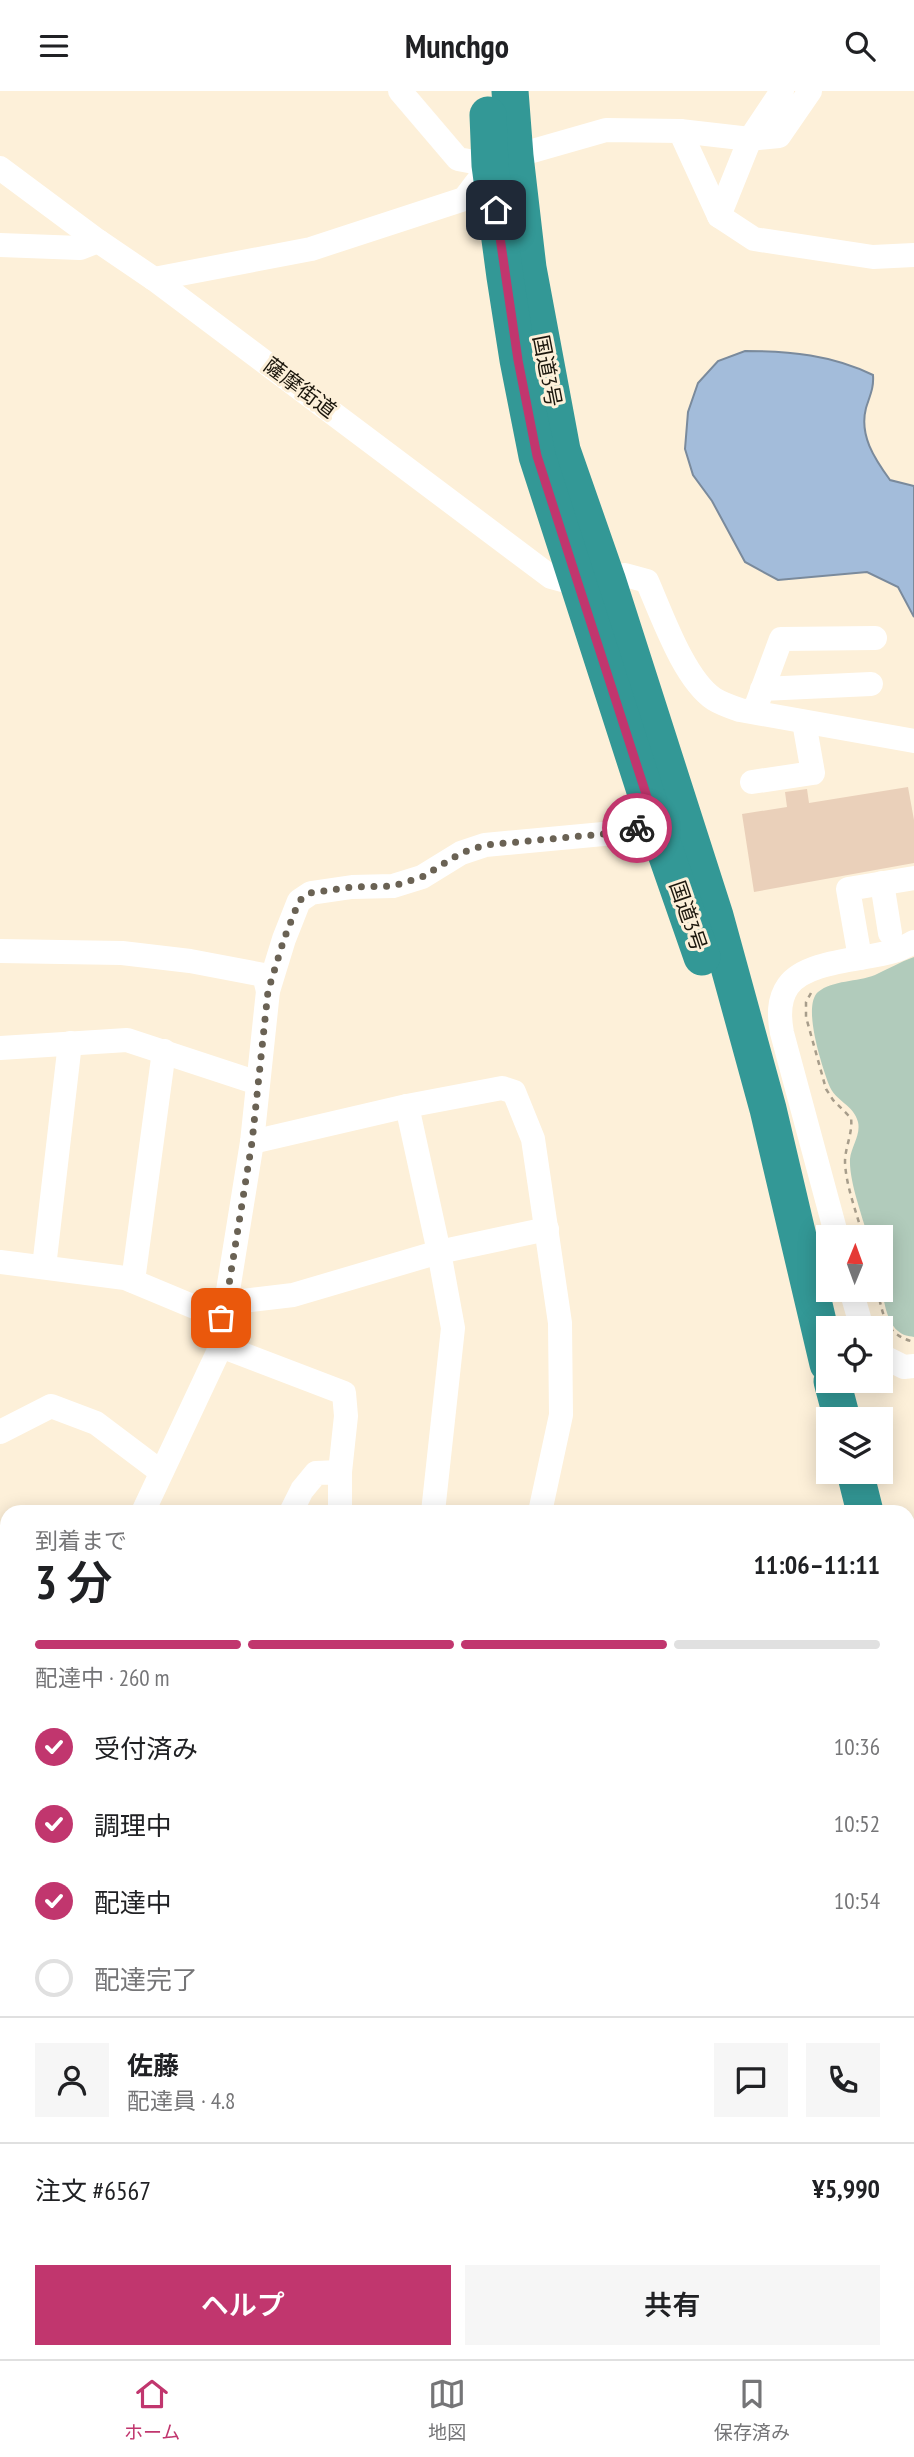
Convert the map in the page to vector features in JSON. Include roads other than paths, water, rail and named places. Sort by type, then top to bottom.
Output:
[{"type":"highway","name":"国道3号","points":[[487,91],[503,160],[518,360],[537,456],[592,581],[715,916],[768,1109],[816,1318]]},
{"type":"highway","name":"国道3号","points":[[503,160],[510,91]]},
{"type":"highway","name":"国道3号","points":[[592,581],[656,825],[754,1114],[808,1288]]},
{"type":"highway","points":[[858,1484],[863,1505]]},
{"type":"street","points":[[400,91],[458,159],[503,160],[606,130],[680,131],[750,139],[779,136],[810,91]]},
{"type":"street","points":[[719,216],[750,139],[782,91]]},
{"type":"street","points":[[680,131],[719,216],[754,239],[873,257],[914,255]]},
{"type":"street","points":[[154,279],[311,249],[464,199],[503,160]]},
{"type":"street","name":"薩摩街道","points":[[0,168],[154,279],[551,577],[592,581],[625,575],[647,581],[688,669],[700,687],[716,700],[740,710],[758,701]]},
{"type":"street","points":[[0,245],[80,248],[98,241]]},
{"type":"street","points":[[758,701],[781,639],[875,638]]},
{"type":"street","points":[[758,701],[871,684]]},
{"type":"street","points":[[758,701],[804,722],[914,741]]},
{"type":"street","points":[[752,782],[814,773],[804,722]]},
{"type":"street","points":[[147,1505],[221,1346],[224,1310],[252,1142],[268,991],[299,901],[310,893],[352,887],[393,886],[422,877],[461,853],[485,845],[614,833],[656,825]]},
{"type":"street","points":[[860,958],[848,889],[914,878]]},
{"type":"street","points":[[882,883],[890,933]]},
{"type":"street","points":[[834,1225],[779,1016],[781,1000],[788,985],[801,974],[822,966],[894,951],[914,942]]},
{"type":"street","points":[[0,951],[122,953],[190,961],[264,975],[268,991]]},
{"type":"street","points":[[0,1048],[127,1040],[258,1083]]},
{"type":"street","points":[[44,1267],[70,1043]]},
{"type":"street","points":[[133,1281],[164,1051]]},
{"type":"street","points":[[252,1142],[407,1106],[502,1088],[514,1092],[533,1139],[560,1323],[561,1415],[542,1505]]},
{"type":"street","points":[[407,1106],[453,1328],[434,1505]]},
{"type":"street","points":[[0,1262],[125,1277],[224,1310],[293,1295],[439,1252],[547,1229]]},
{"type":"street","points":[[221,1346],[344,1393],[346,1416],[340,1472],[340,1505]]},
{"type":"street","points":[[893,1362],[904,1367],[914,1366]]},
{"type":"street","points":[[0,1432],[51,1406],[96,1423],[161,1472]]},
{"type":"street","points":[[294,1505],[302,1490],[316,1473],[340,1472]]},
{"type":"water","points":[[745,351],[810,355],[858,368],[873,375],[864,418],[869,446],[890,480],[914,486],[914,617],[898,587],[867,572],[778,580],[745,562],[712,501],[693,475],[685,449],[688,412],[698,383],[718,361]]}]
